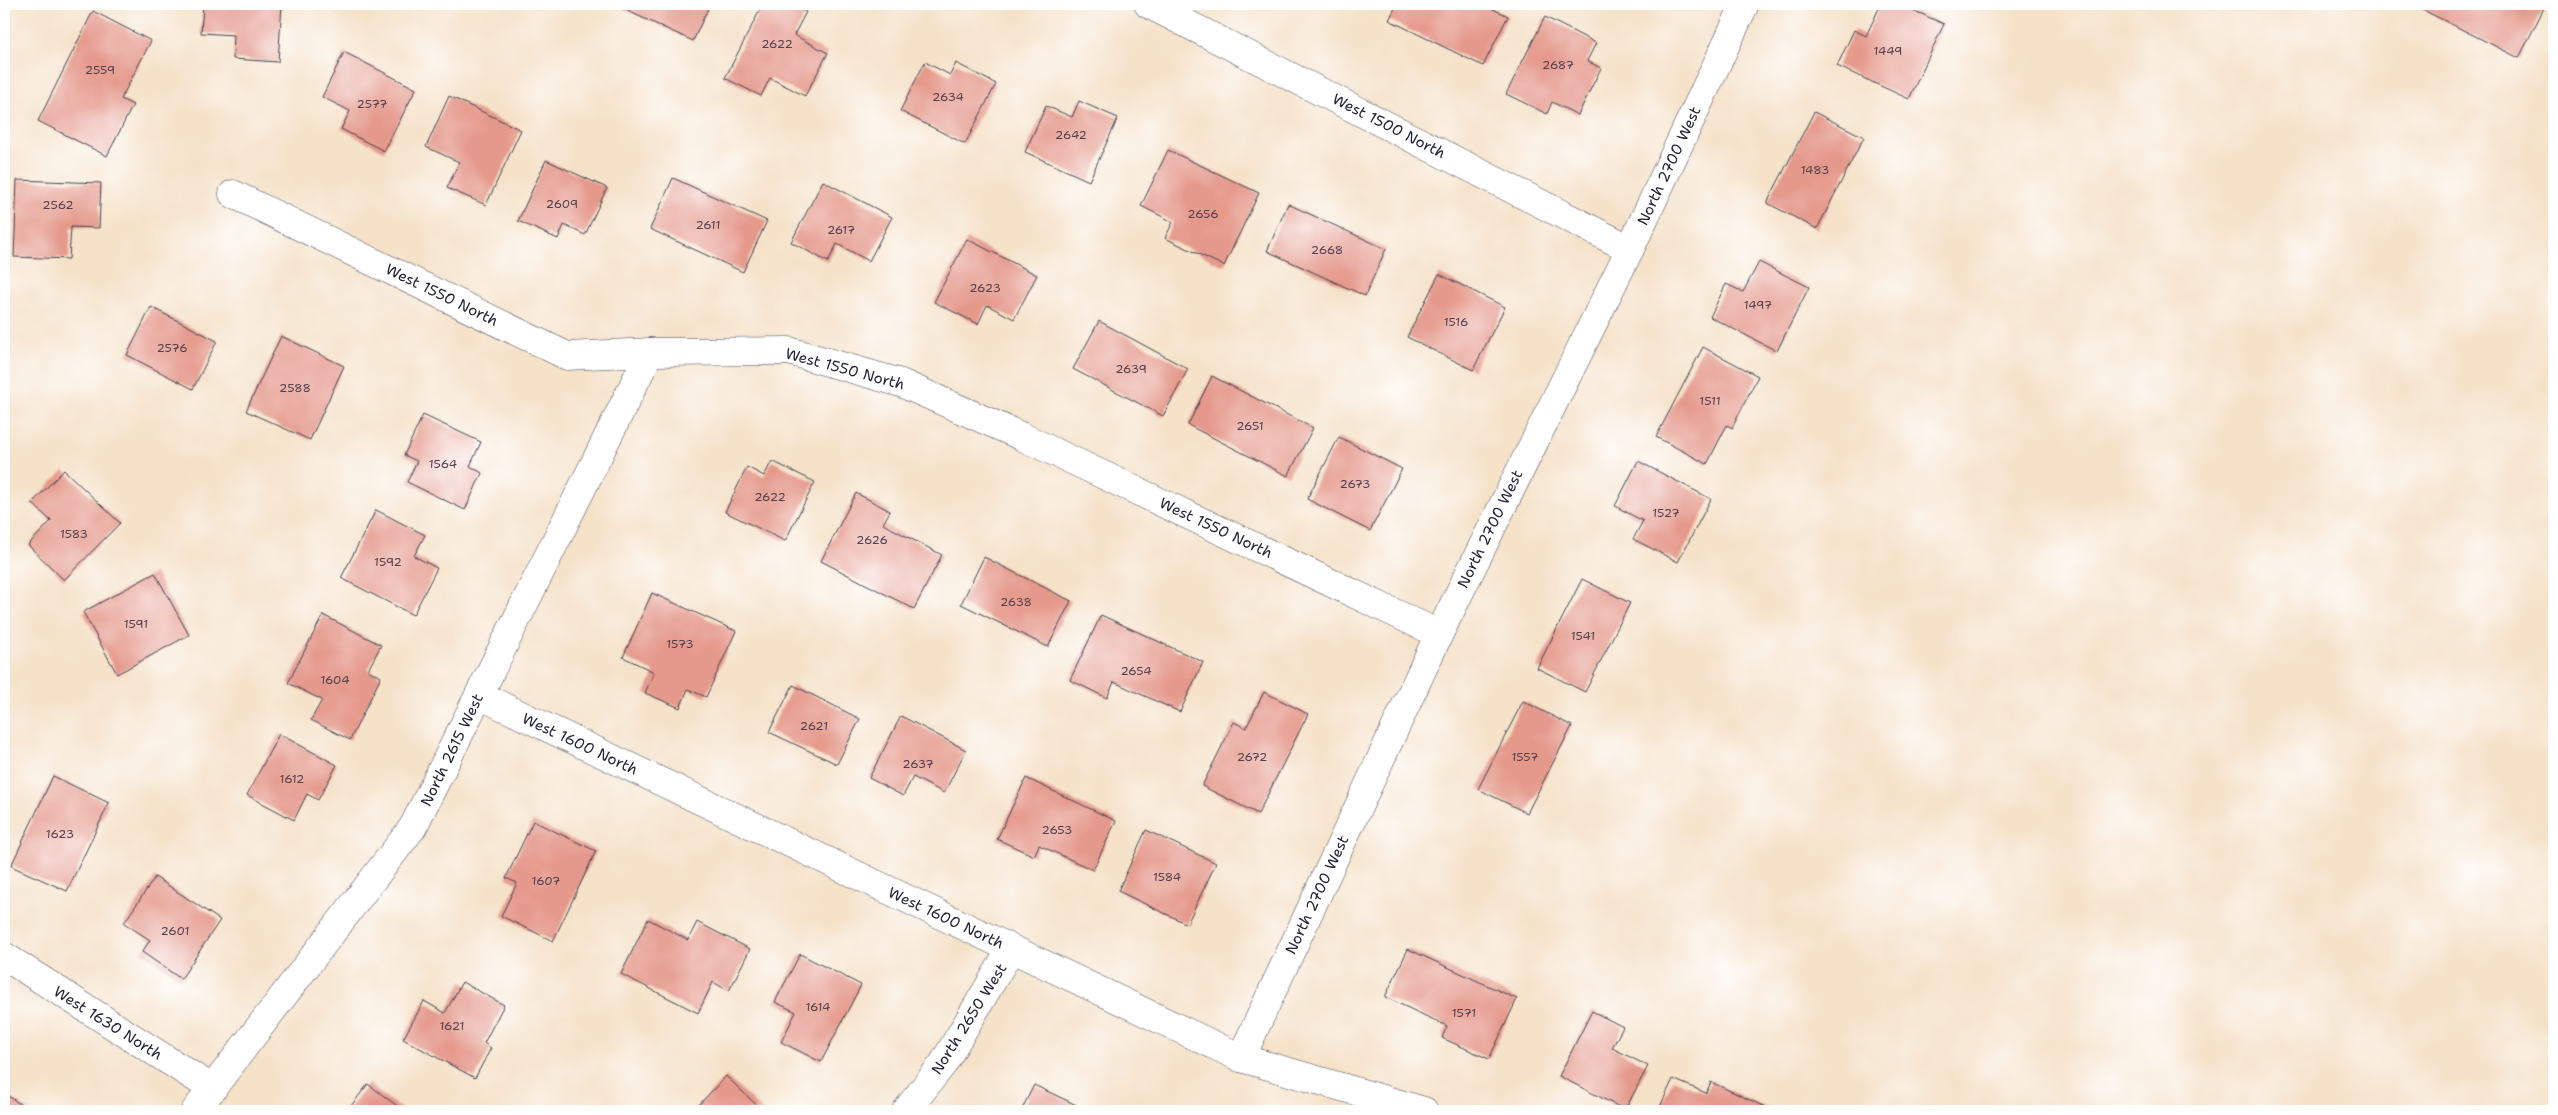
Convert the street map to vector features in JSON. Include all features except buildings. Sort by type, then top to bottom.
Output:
[{"type":"street","name":"West 1500 North","points":[[1148,4],[1630,249]]},
{"type":"street","name":"North 2700 West","points":[[1241,1058],[1439,634],[1630,249],[1745,4]]},
{"type":"street","name":"West 1550 North","points":[[233,194],[567,356],[650,352],[789,351],[901,383],[1023,437],[1439,634]]},
{"type":"street","name":"North 2615 West","points":[[196,1111],[413,827],[650,352]]},
{"type":"street","name":"West 1600 North","points":[[479,695],[1241,1058],[1424,1111]]},
{"type":"street","name":"North 2650 West","points":[[906,1111],[944,1064],[1011,949]]},
{"type":"street","name":"West 1630 North","points":[[4,956],[213,1089]]}]
